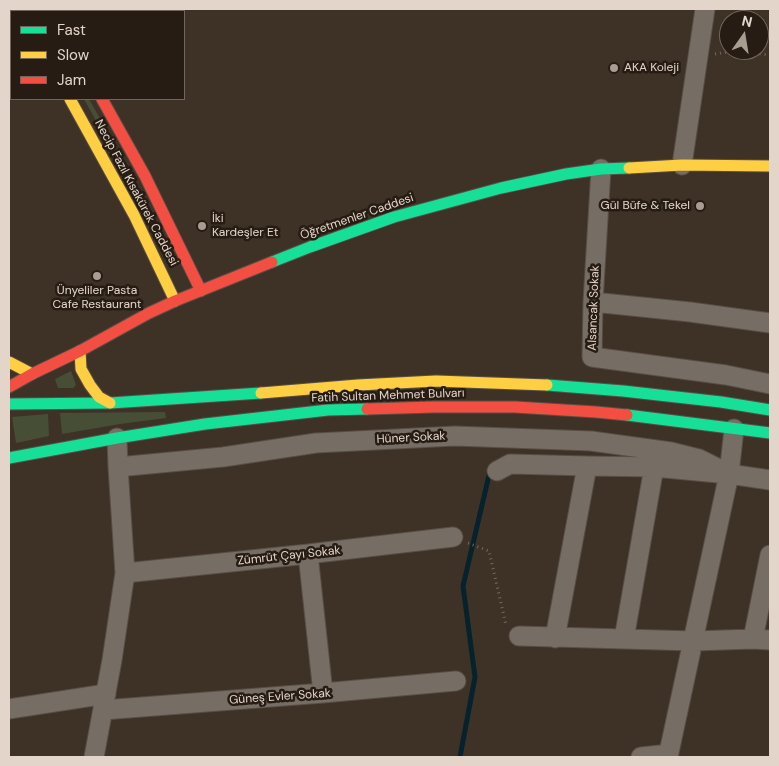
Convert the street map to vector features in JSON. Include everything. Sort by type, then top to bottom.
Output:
[{"type":"main road","name":"Necip Fazıl Kısakürek Caddesi","points":[[71,100],[134,215],[176,301]]},
{"type":"main road","name":"Necip Fazıl Kısakürek Caddesi","points":[[103,100],[145,176],[201,291]]},
{"type":"main road","name":"Öğretmenler Caddesi","points":[[9,387],[149,313],[176,301],[310,247],[394,216],[501,188],[566,174],[602,169],[682,165],[770,166]]},
{"type":"main road","points":[[80,350],[81,369],[90,385],[99,397],[110,403]]},
{"type":"main road","points":[[9,362],[32,374]]},
{"type":"main road","name":"Fatih Sultan Mehmet Bulvarı","points":[[9,404],[110,403],[436,381],[533,384],[623,391],[721,402],[770,410]]},
{"type":"main road","name":"Fatih Sultan Mehmet Bulvarı","points":[[9,458],[205,424],[328,410],[434,406],[515,407],[596,412],[770,433]]},
{"type":"street","points":[[682,165],[705,9]]},
{"type":"street","name":"Alsancak Sokak","points":[[602,169],[593,302],[592,357],[770,384]]},
{"type":"street","points":[[593,302],[770,323]]},
{"type":"street","points":[[641,757],[669,756],[729,474],[734,429]]},
{"type":"street","name":"Hüner Sokak","points":[[118,467],[224,457],[316,443],[455,436],[591,441],[662,451],[700,459],[729,474]]},
{"type":"street","points":[[94,757],[105,702],[125,573],[117,438]]},
{"type":"street","points":[[497,471],[510,464],[654,466],[770,480]]},
{"type":"street","points":[[555,638],[587,466]]},
{"type":"street","points":[[624,639],[654,466]]},
{"type":"street","name":"Zümrüt Çayı Sokak","points":[[125,573],[453,537]]},
{"type":"street","points":[[308,554],[323,694]]},
{"type":"street","points":[[519,636],[694,641],[762,639],[770,555]]},
{"type":"street","name":"Güneş Evler Sokak","points":[[9,709],[105,702],[323,694],[456,681]]},
{"type":"path","points":[[709,54],[734,50],[770,55]]},
{"type":"path","points":[[453,537],[489,551],[507,631],[519,636]]},
{"type":"green space","points":[[85,100],[90,100],[129,170],[124,172]]},
{"type":"green space","points":[[71,371],[76,385],[73,388],[58,388],[55,379]]},
{"type":"green space","points":[[165,412],[166,418],[62,434],[60,413]]},
{"type":"green space","points":[[48,414],[49,436],[16,443],[12,417]]},
{"type":"waterway","points":[[460,757],[475,677],[463,586],[490,471]]},
{"type":"traffic: fast","points":[[272,262],[394,217],[501,188],[566,174],[601,169],[629,168]]},
{"type":"traffic: fast","points":[[547,385],[623,391],[721,402],[770,410]]},
{"type":"traffic: fast","points":[[9,404],[110,403],[261,393]]},
{"type":"traffic: fast","points":[[9,458],[205,424],[328,410],[367,409]]},
{"type":"traffic: fast","points":[[627,415],[770,433]]},
{"type":"traffic: slow","points":[[71,100],[134,215],[175,301]]},
{"type":"traffic: slow","points":[[629,168],[682,165],[770,166]]},
{"type":"traffic: slow","points":[[80,351],[81,369],[90,385],[99,397],[110,403]]},
{"type":"traffic: slow","points":[[9,362],[32,374]]},
{"type":"traffic: slow","points":[[261,393],[436,381],[547,385]]},
{"type":"traffic: jam","points":[[103,100],[145,176],[201,291]]},
{"type":"traffic: jam","points":[[9,387],[149,313],[272,262]]},
{"type":"traffic: jam","points":[[367,409],[515,407],[627,415]]},
{"type":"place","name":"AKA Koleji","points":[[614,68]]},
{"type":"place","name":"Gül Büfe & Tekel","points":[[700,206]]},
{"type":"place","name":"İki Kardeşler Et","points":[[202,226]]},
{"type":"place","name":"Ünyeliler Pasta Cafe Restaurant","points":[[97,276]]}]
